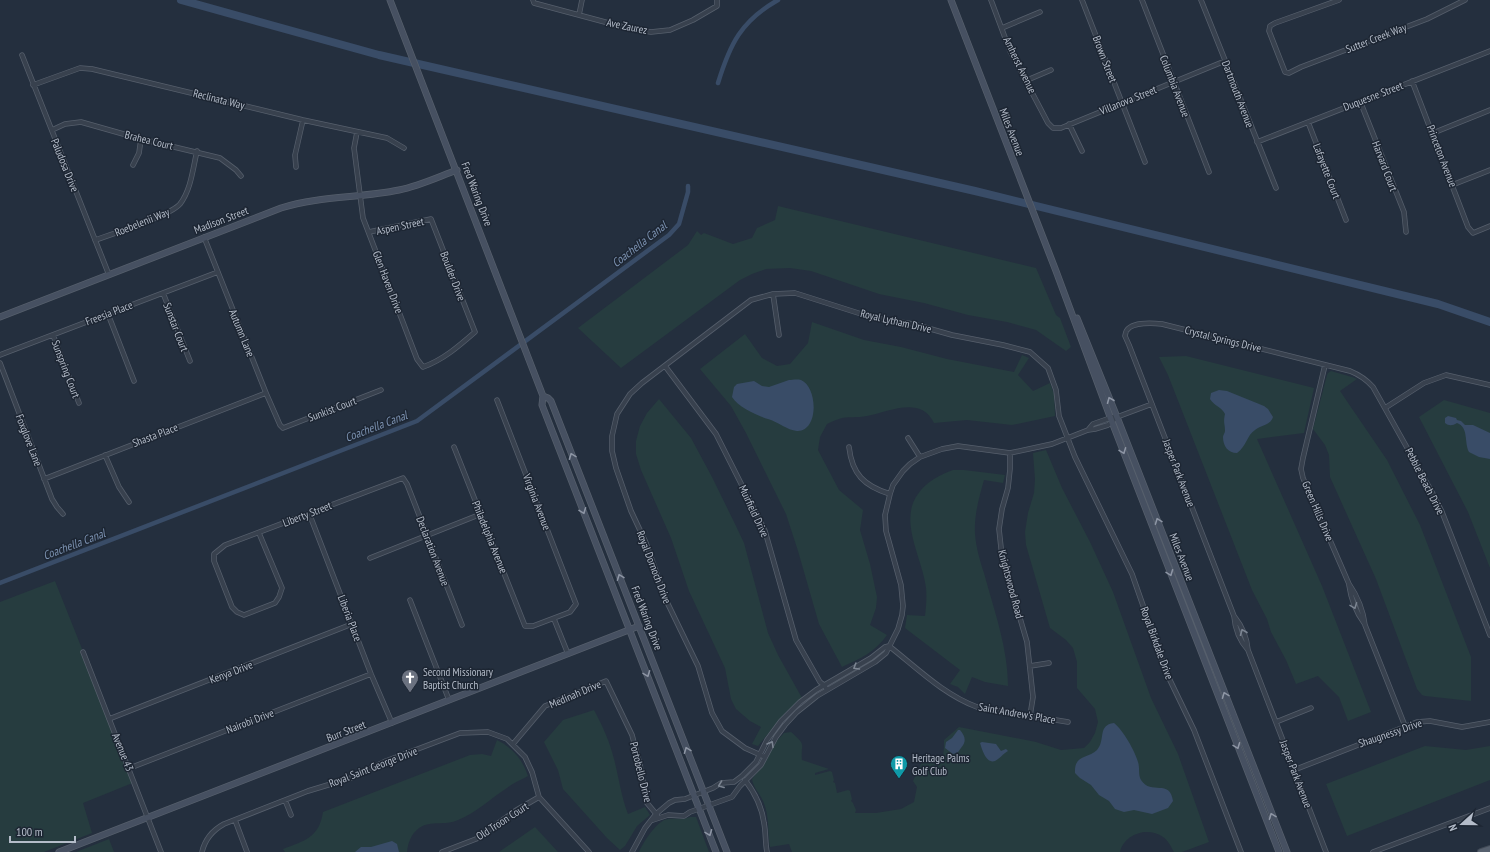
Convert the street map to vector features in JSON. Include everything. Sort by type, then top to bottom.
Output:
[{"type":"main road","points":[[1481,852],[1490,849]]},
{"type":"street","name":"Fred Waring Drive","points":[[390,0],[526,350],[543,396],[542,404],[716,852]]},
{"type":"street","points":[[579,15],[582,0]]},
{"type":"street","name":"Ave Zaurez","points":[[533,1],[631,29],[651,32],[670,30],[693,20],[717,6],[717,0]]},
{"type":"street","name":"Miles Avenue","points":[[951,0],[1056,270],[1111,420],[1279,852]]},
{"type":"street","name":"Amherst Avenue","points":[[991,0],[1010,51],[1048,123],[1053,128]]},
{"type":"street","name":"Brown Street","points":[[1082,0],[1123,102],[1145,162]]},
{"type":"street","name":"Columbia Avenue","points":[[1142,0],[1209,172]]},
{"type":"street","name":"Dartmouth Avenue","points":[[1201,0],[1276,188]]},
{"type":"street","name":"Sutter Creek Way","points":[[1338,0],[1272,24],[1269,28],[1269,32],[1283,69],[1287,72],[1427,19],[1465,0]]},
{"type":"street","points":[[1002,28],[1040,12]]},
{"type":"street","name":"Duquesne Street","points":[[1257,142],[1490,51]]},
{"type":"street","name":"Paludosa Drive","points":[[22,55],[109,275]]},
{"type":"street","name":"Villanova Street","points":[[1053,128],[1061,128],[1225,61]]},
{"type":"street","name":"Reclinata Way","points":[[33,85],[80,68],[92,69],[303,120],[387,138],[404,148]]},
{"type":"street","points":[[1026,81],[1051,70]]},
{"type":"street","name":"Princeton Avenue","points":[[1412,81],[1470,231],[1475,232],[1490,226]]},
{"type":"street","name":"Harvard Court","points":[[1360,101],[1404,212],[1406,232]]},
{"type":"street","points":[[1433,133],[1490,110]]},
{"type":"street","points":[[296,166],[295,155],[303,120]]},
{"type":"street","name":"Brahea Court","points":[[52,130],[65,124],[82,122],[141,139],[220,158],[236,170],[241,176]]},
{"type":"street","name":"Lafayette Court","points":[[1308,122],[1346,220]]},
{"type":"street","points":[[1069,124],[1082,151]]},
{"type":"street","name":"Glen Haven Drive","points":[[357,132],[354,148],[363,218],[417,359],[422,367]]},
{"type":"street","points":[[133,165],[139,153],[141,139]]},
{"type":"street","name":"Roebelenii Way","points":[[95,240],[167,213],[180,205],[188,189],[196,151]]},
{"type":"street","name":"Madison Street","points":[[0,317],[286,206],[406,189],[457,170]]},
{"type":"street","points":[[1452,185],[1490,170]]},
{"type":"street","name":"Aspen Street","points":[[369,232],[431,219]]},
{"type":"street","name":"Boulder Drive","points":[[422,367],[432,364],[451,352],[475,332],[431,219]]},
{"type":"street","name":"Autumn Lane","points":[[204,237],[266,393],[280,425],[283,428]]},
{"type":"street","name":"Miles Avenue","points":[[1056,270],[1087,341],[1286,852]]},
{"type":"street","name":"Freesia Place","points":[[0,355],[218,272]]},
{"type":"street","name":"Sunstar Court","points":[[163,293],[190,361]]},
{"type":"street","name":"Royal Lytham Drive","points":[[665,366],[751,300],[773,294],[795,293],[874,318],[913,324],[952,335],[1030,352],[1048,368],[1056,390],[1059,416],[1068,437]]},
{"type":"street","points":[[773,294],[779,336]]},
{"type":"street","points":[[108,314],[134,381]]},
{"type":"street","name":"Crystal Springs Drive","points":[[1126,330],[1132,326],[1142,324],[1162,324],[1319,364]]},
{"type":"street","name":"Jasper Park Avenue","points":[[1126,330],[1125,336],[1234,616],[1239,622],[1247,640],[1248,650],[1326,852]]},
{"type":"street","name":"Sunspring Court","points":[[53,335],[79,403]]},
{"type":"street","name":"Foxglove Lane","points":[[0,363],[54,503],[63,514]]},
{"type":"street","name":"Pebble Beach Drive","points":[[1319,364],[1359,375],[1373,386],[1408,447],[1442,512],[1490,635]]},
{"type":"street","name":"Green Hills Drive","points":[[1325,365],[1301,469],[1303,478],[1349,584],[1358,600],[1363,613],[1365,625],[1405,726]]},
{"type":"street","name":"Muirfield Drive","points":[[665,366],[716,434],[765,531],[796,640],[823,686]]},
{"type":"street","name":"Royal Dornoch Drive","points":[[665,366],[630,394],[617,414],[612,436],[612,451],[616,468],[631,511],[646,543],[666,600],[698,666],[712,713],[722,731],[745,748],[765,757]]},
{"type":"street","points":[[1385,408],[1424,383],[1446,375],[1490,385]]},
{"type":"street","name":"Sunkist Court","points":[[283,428],[381,390]]},
{"type":"street","name":"Shasta Place","points":[[44,479],[266,393]]},
{"type":"street","name":"Fred Waring Drive","points":[[543,396],[551,401],[727,852]]},
{"type":"street","name":"Virginia Avenue","points":[[497,400],[576,604],[570,612],[554,619]]},
{"type":"street","points":[[653,820],[668,815],[680,817],[684,816],[732,797],[740,786],[758,769],[771,744],[785,725],[804,706],[825,691],[875,662],[886,653],[898,629],[903,606],[900,586],[886,531],[884,515],[890,494],[897,478],[903,471],[920,457],[942,449],[958,446],[1010,453],[1052,444],[1088,430],[1093,424],[1111,420],[1152,404]]},
{"type":"street","name":"Royal Birkdale Drive","points":[[1068,437],[1085,480],[1132,574],[1167,674],[1194,730],[1241,852]]},
{"type":"street","points":[[908,438],[920,457]]},
{"type":"street","name":"Philadelphia Avenue","points":[[454,447],[526,626],[533,626],[554,619]]},
{"type":"street","points":[[849,447],[850,458],[862,480],[871,487],[890,494]]},
{"type":"street","name":"Knightswood Road","points":[[1010,453],[1008,488],[998,529],[1002,557],[1027,642],[1033,697],[1030,716]]},
{"type":"street","points":[[105,455],[118,487],[129,502]]},
{"type":"street","name":"Liberty Street","points":[[259,533],[282,588],[275,603],[244,615],[237,612],[232,607],[214,561],[214,554],[225,545],[403,478]]},
{"type":"street","name":"Declaration Avenue","points":[[403,478],[407,484],[462,625]]},
{"type":"street","name":"Liberia Place","points":[[309,513],[371,674],[392,723]]},
{"type":"street","points":[[370,558],[481,514]]},
{"type":"street","points":[[410,600],[449,700]]},
{"type":"street","points":[[554,619],[568,654]]},
{"type":"street","name":"Kenya Drive","points":[[110,719],[352,624]]},
{"type":"street","name":"Burr Street","points":[[59,852],[639,626]]},
{"type":"street","points":[[632,852],[642,833],[656,814],[672,801],[704,792],[721,783],[734,782],[754,765],[771,734],[784,717],[800,702],[823,686],[871,658],[885,647],[889,646]]},
{"type":"street","name":"Saint Andrew's Place","points":[[889,646],[952,696],[977,707],[1068,722]]},
{"type":"street","name":"Avenue 43","points":[[83,652],[130,768],[161,852]]},
{"type":"street","points":[[1030,666],[1049,663]]},
{"type":"street","name":"Nairobi Drive","points":[[130,768],[371,674]]},
{"type":"street","name":"Medinah Drive","points":[[513,744],[545,706],[606,681]]},
{"type":"street","name":"Portobello Drive","points":[[606,681],[632,735],[640,765],[647,803],[659,819]]},
{"type":"street","points":[[823,686],[825,691]]},
{"type":"street","points":[[1276,722],[1311,708]]},
{"type":"street","name":"Shaugnessy Drive","points":[[1294,770],[1423,720],[1462,727],[1490,722]]},
{"type":"street","name":"Royal Saint George Drive","points":[[202,852],[205,842],[212,832],[218,827],[308,791],[351,778],[386,761],[460,733],[488,732],[499,735],[513,744],[525,757],[528,763],[539,797]]},
{"type":"street","points":[[742,776],[754,790],[759,801],[764,824],[767,852]]},
{"type":"street","points":[[539,797],[589,852]]},
{"type":"street","name":"Old Troon Court","points":[[442,852],[476,839],[515,811],[539,797]]},
{"type":"street","points":[[285,800],[291,815]]},
{"type":"street","points":[[1373,852],[1490,808]]},
{"type":"street","points":[[235,820],[247,852]]},
{"type":"green space","points":[[778,206],[1036,268],[1056,315],[1060,318],[1071,347],[1066,351],[1036,330],[1007,322],[968,315],[924,303],[879,294],[811,271],[790,268],[766,269],[740,280],[621,368],[578,328],[688,245],[697,231],[701,235],[704,233],[733,244],[752,238],[757,228],[775,220]]},
{"type":"green space","points":[[812,322],[864,340],[901,347],[947,359],[1014,372],[1022,355],[1029,358],[1018,375],[1033,391],[1050,383],[1054,394],[1055,416],[1012,425],[967,420],[934,423],[928,414],[913,407],[894,409],[864,417],[842,418],[827,424],[820,437],[818,450],[839,490],[863,510],[860,530],[870,564],[877,597],[876,608],[870,625],[887,635],[872,651],[842,667],[819,624],[786,514],[731,406],[700,369],[745,334],[762,358],[777,366],[790,364],[808,343]]},
{"type":"green space","points":[[1186,356],[1314,388],[1304,433],[1257,439],[1322,586],[1371,712],[1348,721],[1339,697],[1318,676],[1296,684],[1286,660],[1271,632],[1267,619],[1252,590],[1168,375],[1159,357]]},
{"type":"green space","points":[[1331,371],[1357,379],[1340,391],[1387,460],[1420,525],[1471,657],[1471,701],[1425,696],[1422,695],[1417,689],[1376,579],[1330,477],[1329,455],[1325,445],[1313,429],[1327,375]]},
{"type":"green space","points":[[659,399],[691,438],[736,526],[744,543],[768,633],[778,655],[802,698],[785,713],[758,746],[752,744],[761,727],[750,721],[736,709],[731,699],[725,668],[689,591],[671,538],[641,470],[636,454],[636,441],[640,426],[647,413]]},
{"type":"green space","points":[[1444,400],[1490,413],[1490,568],[1468,512],[1419,417]]},
{"type":"green space","points":[[1046,450],[1062,488],[1090,542],[1113,592],[1151,698],[1178,754],[1209,842],[1182,852],[1174,852],[1165,838],[1151,832],[1144,832],[1131,836],[1122,846],[1120,852],[792,852],[789,844],[770,847],[768,818],[762,798],[752,779],[766,761],[773,745],[784,733],[791,732],[800,740],[802,745],[802,760],[829,769],[815,773],[815,775],[830,771],[832,772],[833,782],[835,783],[837,793],[848,790],[850,791],[851,801],[856,810],[855,813],[876,813],[901,809],[914,802],[917,787],[913,781],[924,758],[936,762],[942,759],[944,740],[959,727],[1036,742],[1061,750],[1084,748],[1090,742],[1095,733],[1098,722],[1095,709],[1077,688],[1077,662],[1073,648],[1066,640],[1050,628],[1026,545],[1025,532],[1028,513],[1034,493],[1035,479],[1033,453]]},
{"type":"green space","points":[[953,470],[1005,475],[1003,483],[984,480],[977,507],[975,527],[978,554],[1003,643],[1006,658],[1008,686],[985,682],[972,677],[965,694],[958,687],[950,684],[960,670],[905,628],[907,615],[925,616],[926,602],[924,577],[911,528],[910,516],[912,505],[918,494],[929,482]]},
{"type":"green space","points":[[55,581],[135,782],[83,803],[92,833],[44,852],[0,852],[0,602]]},
{"type":"green space","points":[[594,710],[610,746],[628,814],[645,807],[650,815],[637,826],[625,846],[620,850],[607,838],[563,789],[558,770],[544,742],[563,720]]},
{"type":"green space","points":[[497,740],[517,755],[528,776],[465,817],[453,822],[428,824],[419,828],[410,839],[407,852],[285,852],[283,849],[304,841],[314,833],[321,821],[323,812],[470,755],[482,754],[491,756]]},
{"type":"green space","points":[[1425,746],[1466,750],[1490,746],[1490,780],[1347,836],[1326,784]]},
{"type":"green space","points":[[696,817],[709,852],[639,852],[647,838],[659,823],[668,819],[682,819]]},
{"type":"green space","points":[[535,827],[558,852],[499,852]]},
{"type":"green space","points":[[109,839],[114,852],[76,852]]},
{"type":"water","points":[[789,380],[801,380],[807,384],[811,391],[814,408],[809,424],[804,429],[797,431],[786,428],[772,420],[759,416],[743,408],[732,397],[734,387],[737,384],[754,381],[762,386],[769,387]]},
{"type":"water","points":[[1219,390],[1227,391],[1264,406],[1273,417],[1268,424],[1257,428],[1252,432],[1237,453],[1231,452],[1225,446],[1223,437],[1225,431],[1225,414],[1210,399],[1211,393]]},
{"type":"water","points":[[1448,416],[1456,418],[1465,425],[1473,425],[1490,433],[1490,459],[1479,457],[1469,452],[1463,428],[1457,423],[1454,425],[1448,425],[1445,423],[1445,418]]},
{"type":"water","points":[[1114,723],[1125,736],[1134,752],[1139,764],[1141,780],[1145,785],[1164,788],[1171,794],[1173,801],[1168,808],[1152,814],[1134,810],[1124,812],[1115,809],[1109,801],[1099,795],[1091,785],[1075,773],[1075,767],[1079,760],[1097,750],[1100,746],[1105,727]]},
{"type":"water","points":[[958,730],[960,730],[963,734],[965,741],[958,751],[953,754],[945,748],[946,742],[952,738]]},
{"type":"water","points":[[980,743],[996,744],[1001,751],[1006,749],[1008,751],[995,761],[989,760],[982,749]]},
{"type":"water","points":[[392,841],[397,844],[399,852],[355,852],[361,847],[371,847]]},
{"type":"waterway","points":[[181,0],[379,55],[975,191],[1438,304],[1490,322]]},
{"type":"waterway","name":"Coachella Canal","points":[[718,83],[727,57],[746,25],[765,8],[778,0]]},
{"type":"waterway","name":"Coachella Canal","points":[[0,583],[417,421],[669,235],[679,224],[688,192],[688,186]]},
{"type":"place","name":"Second Missionary Baptist Church","points":[[410,693]]},
{"type":"place","name":"Heritage Palms Golf Club","points":[[899,779]]}]
